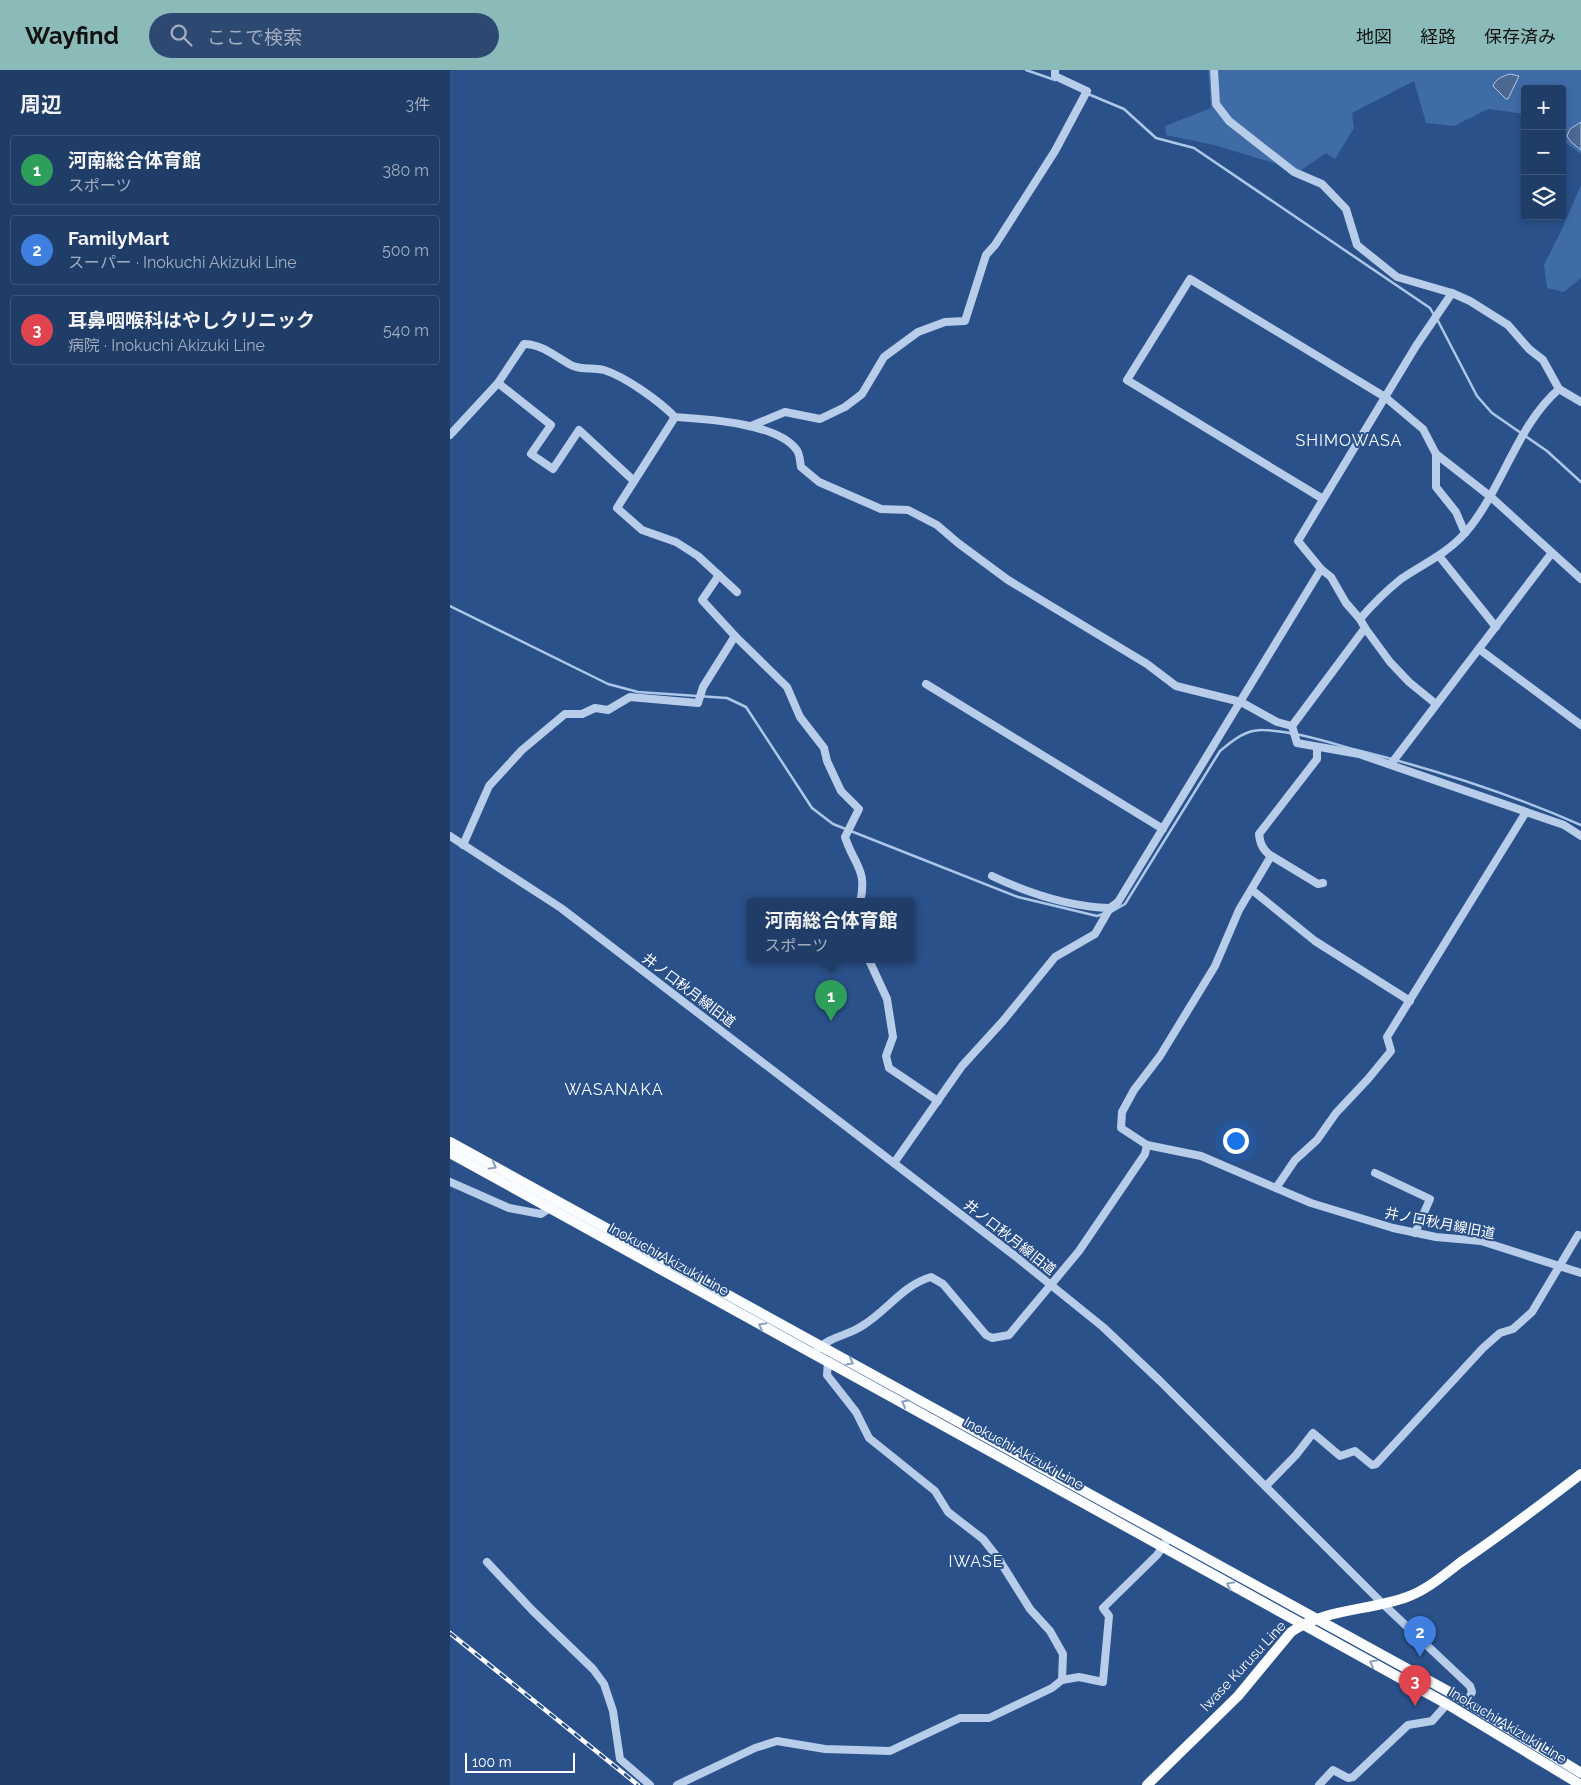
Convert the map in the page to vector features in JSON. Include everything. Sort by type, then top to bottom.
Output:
[{"type":"main road","name":"Inokuchi Akizuki Line","points":[[450,1142],[553,1205],[813,1354],[1315,1619],[1467,1702],[1576,1775],[1581,1785]]},
{"type":"main road","name":"Inokuchi Akizuki Line","points":[[450,1153],[821,1345],[1166,1542],[1302,1624],[1576,1775]]},
{"type":"main road","name":"Iwase Kurusu Line","points":[[1147,1785],[1238,1696],[1291,1632],[1302,1624],[1315,1619],[1408,1597],[1431,1584],[1504,1533],[1581,1474]]},
{"type":"street","points":[[751,426],[785,412],[820,420],[845,407],[862,394],[884,357],[918,332],[945,322],[965,321],[986,255],[995,245],[1055,151],[1087,91],[1056,76],[1056,70]]},
{"type":"street","points":[[1214,70],[1216,104],[1229,121],[1294,172],[1322,184],[1346,209],[1357,245],[1397,277],[1452,293],[1470,301],[1508,325],[1529,349],[1543,360],[1559,389],[1581,402]]},
{"type":"street","points":[[1323,500],[1127,380],[1190,279],[1385,397],[1424,429],[1436,454],[1436,487],[1456,512],[1465,533]]},
{"type":"street","points":[[1436,704],[1409,682],[1390,662],[1364,628],[1360,619],[1346,603],[1331,577],[1321,569],[1298,541],[1385,397],[1452,293]]},
{"type":"street","points":[[450,435],[498,383],[524,344],[535,344],[575,367],[604,370],[642,390],[664,405],[675,417],[705,418],[751,426],[785,439],[798,450],[801,467],[820,482],[881,509],[908,510],[937,525],[1008,580],[1147,664],[1176,686],[1241,702],[1292,728],[1297,743],[1360,754],[1391,764],[1564,825],[1581,836]]},
{"type":"street","points":[[498,383],[551,425],[531,454],[553,469],[579,430],[634,481]]},
{"type":"street","points":[[1360,619],[1402,579],[1439,556],[1465,533],[1491,498],[1522,437],[1550,396],[1559,389]]},
{"type":"street","points":[[675,417],[617,508],[642,530],[676,542],[698,556],[737,592]]},
{"type":"street","points":[[1436,454],[1491,498],[1581,579]]},
{"type":"street","points":[[1391,764],[1551,554]]},
{"type":"street","points":[[1439,556],[1496,627]]},
{"type":"street","points":[[894,1163],[962,1066],[1056,957],[1095,934],[1110,908],[1118,902],[1321,569]]},
{"type":"street","points":[[719,574],[702,600],[735,636],[787,687],[800,717],[824,748],[826,761],[841,791],[859,809],[845,836],[862,873],[864,886],[861,898]]},
{"type":"street","points":[[1292,728],[1364,628]]},
{"type":"street","points":[[463,845],[489,786],[522,750],[565,714],[582,714],[595,708],[608,710],[630,697],[698,703],[703,687],[735,636]]},
{"type":"street","points":[[1479,649],[1581,725]]},
{"type":"street","points":[[926,684],[1163,829]]},
{"type":"street","points":[[1317,747],[1317,759],[1260,834],[1260,842],[1264,851],[1318,884],[1323,884]]},
{"type":"street","points":[[1276,1188],[1295,1160],[1317,1140],[1336,1113],[1391,1051],[1387,1036],[1526,812]]},
{"type":"street","name":"井ノ口秋月線旧道","points":[[450,836],[562,908],[1052,1286],[1079,1252],[1147,1150],[1147,1145],[1201,1156],[1311,1203],[1415,1233],[1481,1241],[1561,1265],[1581,1273]]},
{"type":"street","points":[[1147,1145],[1122,1128],[1122,1112],[1134,1090],[1160,1056],[1215,966],[1239,910],[1271,856],[1270,854]]},
{"type":"street","points":[[992,876],[1023,890],[1093,907],[1110,908]]},
{"type":"street","points":[[1252,890],[1315,941],[1410,1001]]},
{"type":"street","points":[[870,963],[888,999],[893,1037],[886,1056],[889,1068],[938,1101]]},
{"type":"street","points":[[1375,1173],[1430,1199],[1415,1233]]},
{"type":"street","points":[[450,1182],[509,1208],[541,1214],[553,1205]]},
{"type":"street","points":[[1266,1486],[1296,1455],[1313,1433],[1340,1456],[1355,1451],[1372,1465],[1376,1464],[1484,1348],[1500,1333],[1513,1329],[1532,1312],[1578,1235]]},
{"type":"street","points":[[813,1354],[821,1345],[865,1325],[905,1290],[919,1281],[932,1277],[944,1284],[986,1335],[992,1338],[1009,1334],[1052,1286],[1110,1334],[1266,1486],[1382,1603],[1470,1686],[1472,1692],[1467,1702]]},
{"type":"street","points":[[828,1361],[826,1375],[856,1412],[869,1438],[935,1491],[948,1512],[983,1539],[998,1558],[1030,1609],[1050,1631],[1063,1654],[1062,1680]]},
{"type":"street","points":[[677,1785],[755,1748],[777,1742],[825,1749],[890,1750],[960,1718],[989,1718],[1052,1688],[1062,1680],[1079,1676],[1103,1682],[1109,1616],[1103,1608],[1157,1555],[1166,1542]]},
{"type":"street","points":[[487,1562],[532,1610],[593,1669],[604,1684],[613,1711],[620,1759],[650,1785]]},
{"type":"street","points":[[1319,1785],[1332,1770],[1348,1778],[1353,1778],[1408,1725],[1432,1720],[1447,1704]]},
{"type":"shaded area","points":[[1208,70],[1581,70],[1581,154],[1566,143],[1566,85],[1521,85],[1521,113],[1488,109],[1454,126],[1426,123],[1414,81],[1352,113],[1354,128],[1335,159],[1326,153],[1300,171],[1214,145],[1166,135],[1165,126],[1211,108]]},
{"type":"shaded area","points":[[1510,74],[1519,76],[1508,99],[1506,99],[1493,86],[1497,80]]},
{"type":"shaded area","points":[[1581,122],[1581,150],[1567,136],[1570,129]]},
{"type":"shaded area","points":[[1581,185],[1581,278],[1564,292],[1547,288],[1544,265]]},
{"type":"waterway","points":[[1026,70],[1055,80]]},
{"type":"waterway","points":[[1088,94],[1124,109],[1156,138],[1194,148],[1430,308],[1434,315]]},
{"type":"waterway","points":[[1437,319],[1477,396],[1492,413],[1547,451],[1581,482]]},
{"type":"waterway","points":[[450,606],[608,684],[638,692],[727,698],[746,707],[812,808],[833,824],[1018,897],[1097,916],[1103,914]]},
{"type":"waterway","points":[[1111,912],[1125,904],[1220,751],[1229,743],[1251,731],[1263,730],[1297,734],[1411,764],[1497,792],[1581,825]]},
{"type":"railway","points":[[450,1633],[638,1785]]},
{"type":"place","name":"河南総合体育館","points":[[831,1021]]},
{"type":"place","name":"FamilyMart","points":[[1420,1657]]},
{"type":"place","name":"耳鼻咽喉科はやしクリニック","points":[[1415,1706]]},
{"type":"district","name":"SHIMOWASA","points":[[1349,440]]},
{"type":"district","name":"WASANAKA","points":[[614,1089]]},
{"type":"district","name":"IWASE","points":[[976,1561]]}]
